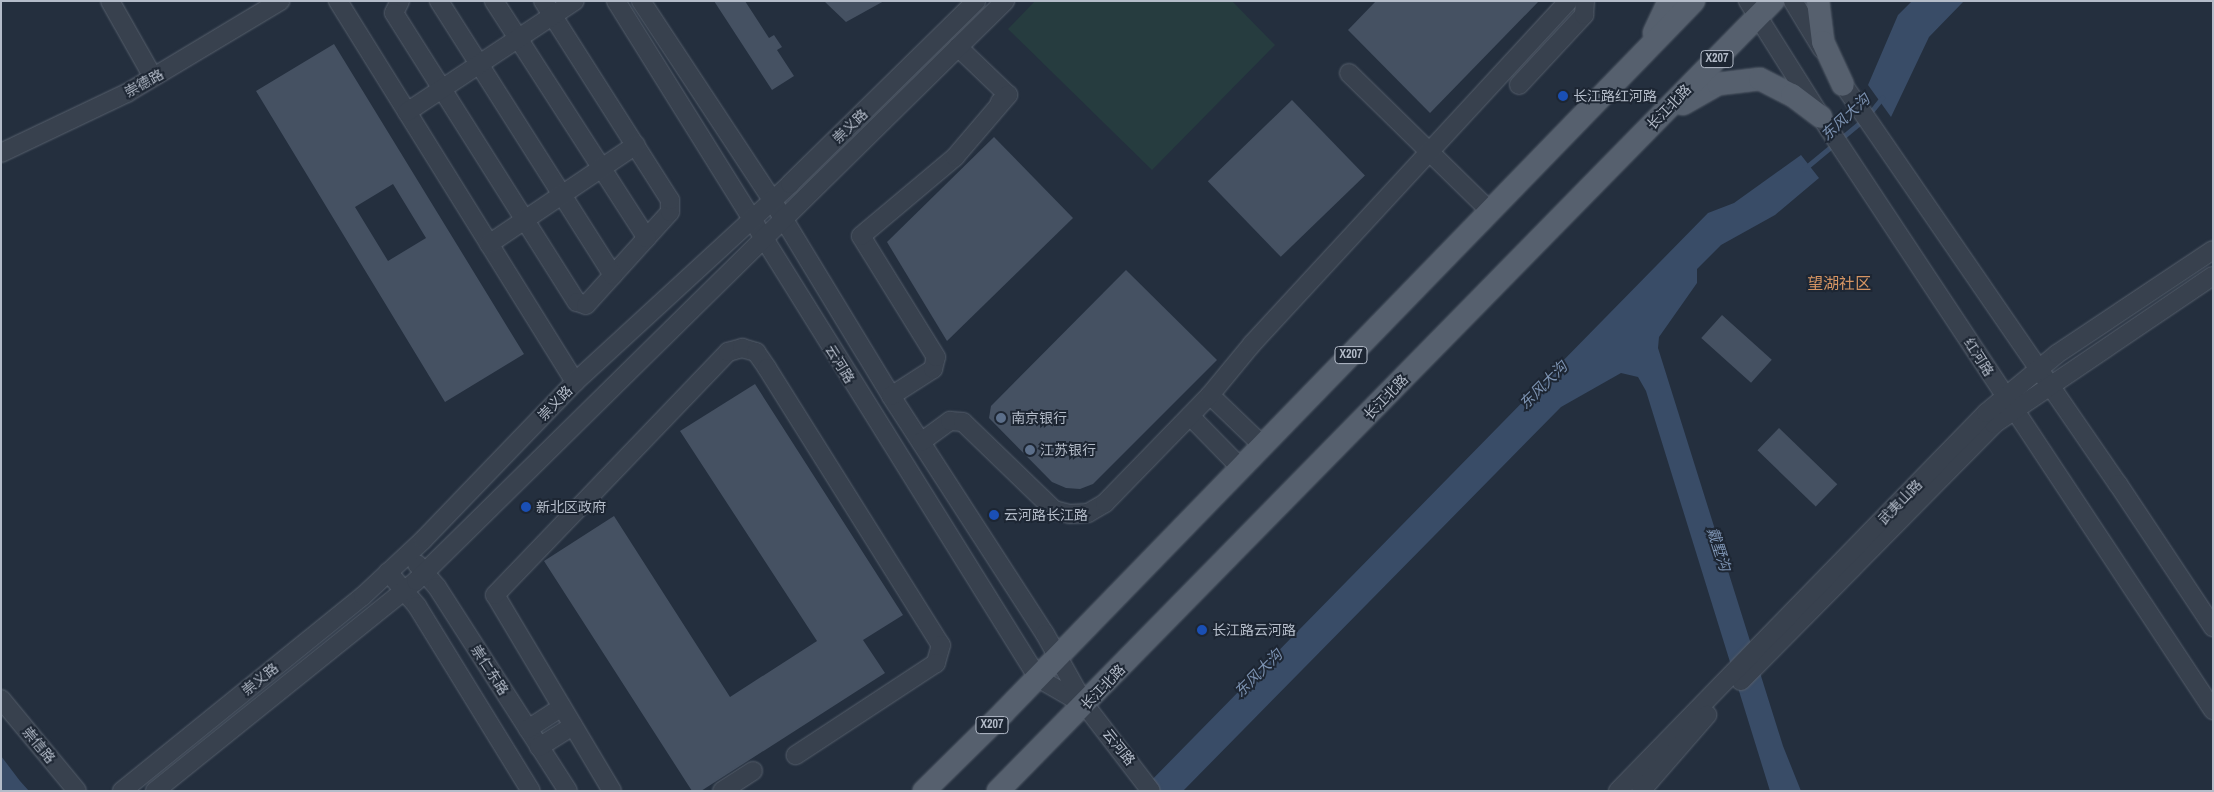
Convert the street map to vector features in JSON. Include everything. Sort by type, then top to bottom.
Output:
[{"type":"main road","points":[[1643,54],[1669,1]]},
{"type":"main road","name":"X207","points":[[924,791],[1038,678],[1694,1]]},
{"type":"main road","points":[[1818,1],[1823,42],[1843,85]]},
{"type":"main road","name":"长江北路","points":[[998,791],[1085,705],[1660,116],[1760,6]]},
{"type":"main road","points":[[1660,116],[1718,84],[1760,79],[1792,96],[1821,117]]},
{"type":"street","points":[[110,1],[154,77]]},
{"type":"street","name":"崇德路","points":[[1,153],[127,93],[280,1]]},
{"type":"street","points":[[338,1],[575,382]]},
{"type":"street","points":[[400,1],[394,12],[577,302],[586,305],[670,212],[670,200],[547,8]]},
{"type":"street","points":[[439,1],[613,275]]},
{"type":"street","points":[[494,1],[647,238]]},
{"type":"street","points":[[407,112],[518,38],[547,8],[574,1]]},
{"type":"street","name":"云河路","points":[[616,1],[1038,678],[1085,705]]},
{"type":"street","name":"云河路","points":[[641,1],[772,200],[891,396],[1058,657],[1085,705],[1151,791]]},
{"type":"street","name":"崇义路","points":[[122,791],[388,572],[575,382],[772,200],[976,1]]},
{"type":"street","name":"崇义路","points":[[155,791],[424,573],[1005,1]]},
{"type":"street","points":[[921,442],[950,421],[963,422],[1054,510],[1070,514],[1088,514],[1104,503],[1210,395],[1252,344],[1569,1]]},
{"type":"street","points":[[1519,85],[1584,16],[1585,1]]},
{"type":"street","points":[[1792,1],[1843,85],[2050,385],[2213,627]]},
{"type":"street","name":"红河路","points":[[1760,6],[1821,117],[2213,710]]},
{"type":"street","points":[[958,47],[1008,96]]},
{"type":"street","points":[[1348,73],[1490,211]]},
{"type":"street","points":[[877,210],[1008,96]]},
{"type":"street","points":[[891,396],[933,369],[936,357],[861,236],[955,157],[1008,96]]},
{"type":"street","points":[[489,244],[636,146]]},
{"type":"street","name":"武夷山路","points":[[1618,791],[1994,424],[2039,369],[2213,250]]},
{"type":"street","name":"武夷山路","points":[[2010,404],[2050,385],[2213,276]]},
{"type":"street","points":[[612,791],[495,595],[728,352],[742,348],[756,352],[767,368],[941,646],[936,663],[796,755]]},
{"type":"street","points":[[1210,395],[1263,446]]},
{"type":"street","points":[[1190,416],[1242,468]]},
{"type":"street","name":"崇仁东路","points":[[408,553],[424,573],[568,791]]},
{"type":"street","name":"崇仁东路","points":[[388,572],[417,606],[531,791]]},
{"type":"street","name":"武夷山路","points":[[1641,791],[1727,686]]},
{"type":"street","name":"崇信路","points":[[1,699],[77,791]]},
{"type":"street","points":[[528,729],[562,707]]},
{"type":"street","points":[[539,746],[573,726]]},
{"type":"street","points":[[722,791],[753,771]]},
{"type":"green space","points":[[1035,1],[1232,1],[1275,45],[1152,170],[1008,29]]},
{"type":"water","points":[[1912,1],[1964,1],[1929,37],[1891,117],[1868,85],[1898,15]]},
{"type":"water","name":"戴墅沟","points":[[1801,155],[1819,178],[1775,215],[1721,245],[1697,269],[1697,283],[1659,337],[1658,348],[1783,746],[1801,791],[1770,791],[1646,391],[1638,377],[1621,373],[1561,407],[1183,791],[1141,791],[1708,213],[1734,203]]},
{"type":"water","points":[[1,756],[20,781],[29,791],[1,791]]},
{"type":"building","points":[[714,1],[745,1],[769,38],[774,35],[782,47],[777,50],[794,76],[772,90]]},
{"type":"building","points":[[824,1],[884,1],[846,22]]},
{"type":"building","points":[[1376,1],[1539,1],[1430,113],[1348,30]]},
{"type":"building","points":[[334,44],[524,354],[445,402],[256,91]],"holes":[[[393,184],[426,238],[388,261],[355,207]]]},
{"type":"building","points":[[1292,100],[1365,176],[1281,257],[1208,181]]},
{"type":"building","points":[[994,137],[1073,218],[947,341],[887,242]]},
{"type":"building","points":[[1126,270],[1217,360],[1093,484],[1080,489],[1066,488],[1052,482],[989,418],[991,406]]},
{"type":"building","points":[[1722,315],[1772,360],[1751,383],[1701,338]]},
{"type":"building","points":[[755,384],[903,615],[863,640],[885,673],[701,791],[692,791],[544,561],[614,516],[730,697],[817,641],[680,431]]},
{"type":"building","points":[[1779,428],[1837,484],[1816,507],[1757,450]]},
{"type":"waterway","name":"东风大沟","points":[[1869,114],[1882,98]]},
{"type":"waterway","name":"东风大沟","points":[[1804,169],[1863,120]]},
{"type":"place","name":"长江路红河路","points":[[1563,96]]},
{"type":"place","name":"南京银行","points":[[1001,418]]},
{"type":"place","name":"江苏银行","points":[[1030,450]]},
{"type":"place","name":"新北区政府","points":[[526,507]]},
{"type":"place","name":"云河路长江路","points":[[994,515]]},
{"type":"place","name":"长江路云河路","points":[[1202,630]]},
{"type":"district","name":"望湖社区","points":[[1839,283]]}]
